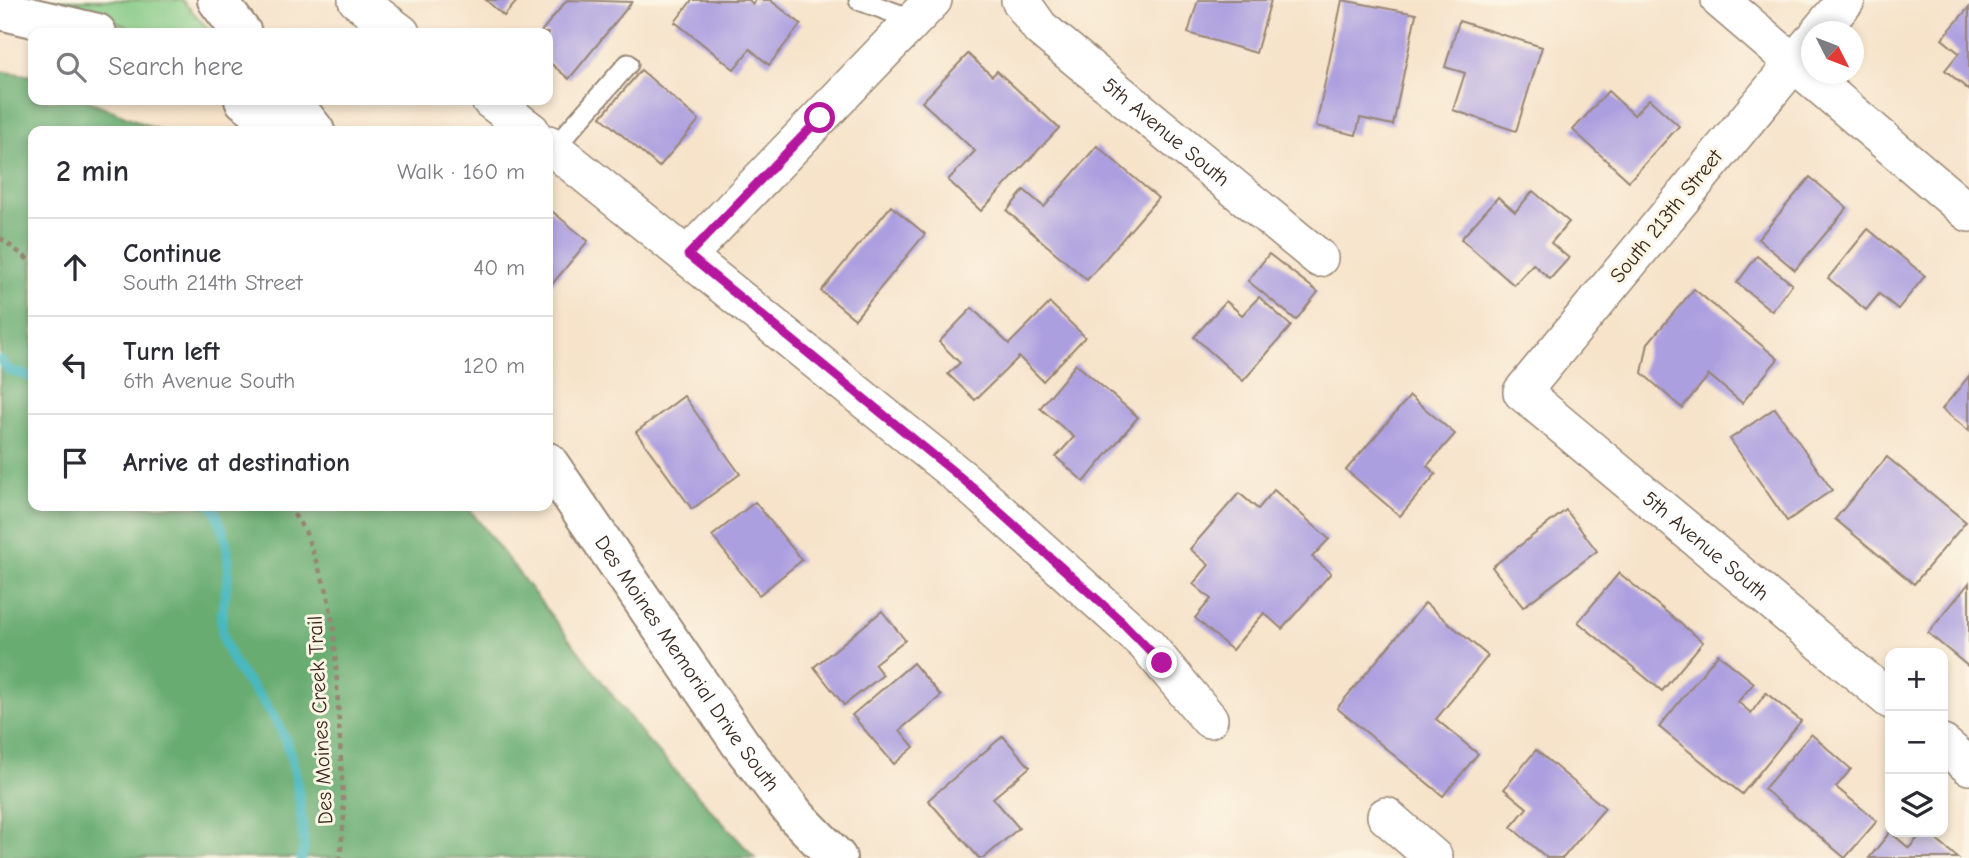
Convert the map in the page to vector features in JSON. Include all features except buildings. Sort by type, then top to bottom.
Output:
[{"type":"main road","points":[[217,0],[238,28]]},
{"type":"main road","points":[[0,10],[76,28]]},
{"type":"main road","points":[[251,105],[279,126]]},
{"type":"main road","points":[[295,105],[311,126]]},
{"type":"main road","name":"Des Moines Memorial Drive South","points":[[553,469],[740,743],[796,817],[837,858]]},
{"type":"street","points":[[357,0],[394,28]]},
{"type":"street","name":"5th Avenue South","points":[[1020,0],[1040,28],[1319,258]]},
{"type":"street","points":[[1720,0],[1801,51]]},
{"type":"street","points":[[1828,21],[1846,0]]},
{"type":"street","points":[[688,255],[924,10]]},
{"type":"street","name":"South 213th Street","points":[[1522,392],[1801,53]]},
{"type":"street","points":[[1835,84],[1969,213]]},
{"type":"street","points":[[497,105],[524,126]]},
{"type":"street","points":[[553,148],[965,481],[1146,644],[1209,719]]},
{"type":"street","name":"5th Avenue South","points":[[1522,392],[1885,696]]},
{"type":"street","points":[[1948,748],[1969,766]]},
{"type":"street","points":[[1386,816],[1434,858]]},
{"type":"lane","points":[[859,0],[924,10]]},
{"type":"lane","points":[[553,133],[628,64]]},
{"type":"path","points":[[0,238],[28,259]]},
{"type":"path","name":"Des Moines Creek Trail","points":[[291,511],[305,531],[327,591],[334,631],[344,817],[340,858]]},
{"type":"green space","points":[[47,0],[182,0],[207,28],[132,28]]},
{"type":"green space","points":[[0,71],[28,75],[28,105],[99,105],[149,126],[28,126],[28,511],[471,511],[647,740],[755,858],[0,858]]},
{"type":"waterway","points":[[0,360],[10,371],[28,376]]},
{"type":"waterway","points":[[215,511],[228,556],[223,636],[236,666],[278,724],[291,757],[304,847],[301,858]]},
{"type":"route","points":[[820,118],[688,255],[965,481],[1119,619],[1162,663]]}]
